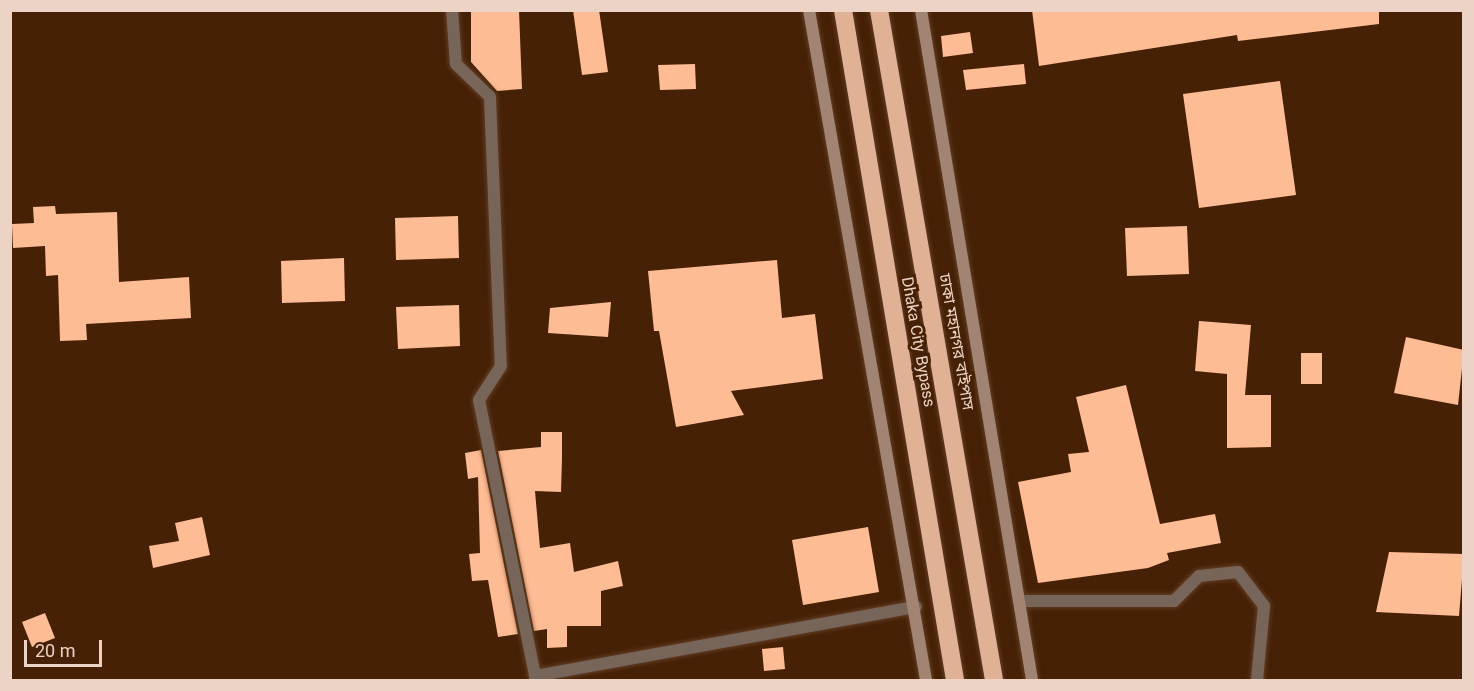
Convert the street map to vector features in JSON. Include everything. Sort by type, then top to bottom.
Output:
[{"type":"highway","name":"Dhaka City Bypass","points":[[843,10],[955,681]]},
{"type":"highway","name":"ঢাকা মহানগর বাইপাস","points":[[879,10],[994,681]]},
{"type":"main road","points":[[809,10],[916,607],[926,681]]},
{"type":"main road","points":[[921,10],[1032,681]]},
{"type":"street","points":[[452,10],[456,64],[490,97],[501,366],[479,400],[535,676],[916,607]]},
{"type":"street","points":[[1020,601],[1174,601],[1199,576],[1238,572],[1264,606],[1257,681]]},
{"type":"building","points":[[471,10],[519,10],[522,89],[497,91],[471,62]]},
{"type":"building","points":[[573,10],[599,10],[608,72],[582,75]]},
{"type":"building","points":[[1032,10],[1379,10],[1379,24],[1238,41],[1237,35],[1039,66]]},
{"type":"building","points":[[970,32],[973,53],[943,57],[941,36]]},
{"type":"building","points":[[695,64],[696,89],[660,90],[658,65]]},
{"type":"building","points":[[1024,64],[1026,84],[966,90],[963,70]]},
{"type":"building","points":[[1280,81],[1296,195],[1199,208],[1183,94]]},
{"type":"building","points":[[55,206],[56,214],[117,212],[119,282],[189,277],[191,318],[86,324],[87,340],[60,341],[58,275],[46,276],[45,246],[13,248],[12,224],[34,223],[33,207]]},
{"type":"building","points":[[458,216],[459,258],[396,260],[395,218]]},
{"type":"building","points":[[1187,226],[1189,274],[1127,276],[1125,228]]},
{"type":"building","points":[[344,258],[345,301],[282,303],[281,261]]},
{"type":"building","points":[[777,260],[782,318],[815,314],[823,379],[731,391],[744,415],[676,427],[659,331],[654,331],[648,271]]},
{"type":"building","points":[[611,302],[608,337],[548,333],[550,308]]},
{"type":"building","points":[[459,305],[460,346],[398,349],[396,307]]},
{"type":"building","points":[[1199,321],[1251,325],[1245,395],[1271,395],[1271,447],[1227,448],[1227,374],[1195,371]]},
{"type":"building","points":[[1406,337],[1464,350],[1458,405],[1394,393]]},
{"type":"building","points":[[1301,353],[1322,353],[1322,384],[1301,384]]},
{"type":"building","points":[[1126,385],[1160,524],[1215,514],[1221,543],[1167,553],[1169,560],[1148,568],[1038,583],[1018,482],[1071,472],[1068,454],[1089,452],[1076,397]]},
{"type":"building","points":[[541,432],[562,432],[562,459],[561,492],[535,491],[540,548],[570,543],[574,572],[618,561],[623,586],[601,591],[601,626],[567,626],[567,647],[547,648],[547,629],[534,631],[498,451],[541,447]]},
{"type":"building","points":[[481,450],[518,634],[498,637],[488,580],[472,581],[469,554],[480,553],[478,477],[468,479],[465,453]]},
{"type":"building","points":[[202,517],[210,555],[153,568],[149,546],[179,541],[175,523]]},
{"type":"building","points":[[868,527],[879,592],[803,605],[792,540]]},
{"type":"building","points":[[1389,552],[1464,554],[1459,616],[1376,612]]},
{"type":"building","points":[[45,613],[55,638],[32,647],[22,622]]},
{"type":"building","points":[[783,647],[785,669],[764,671],[762,649]]}]
